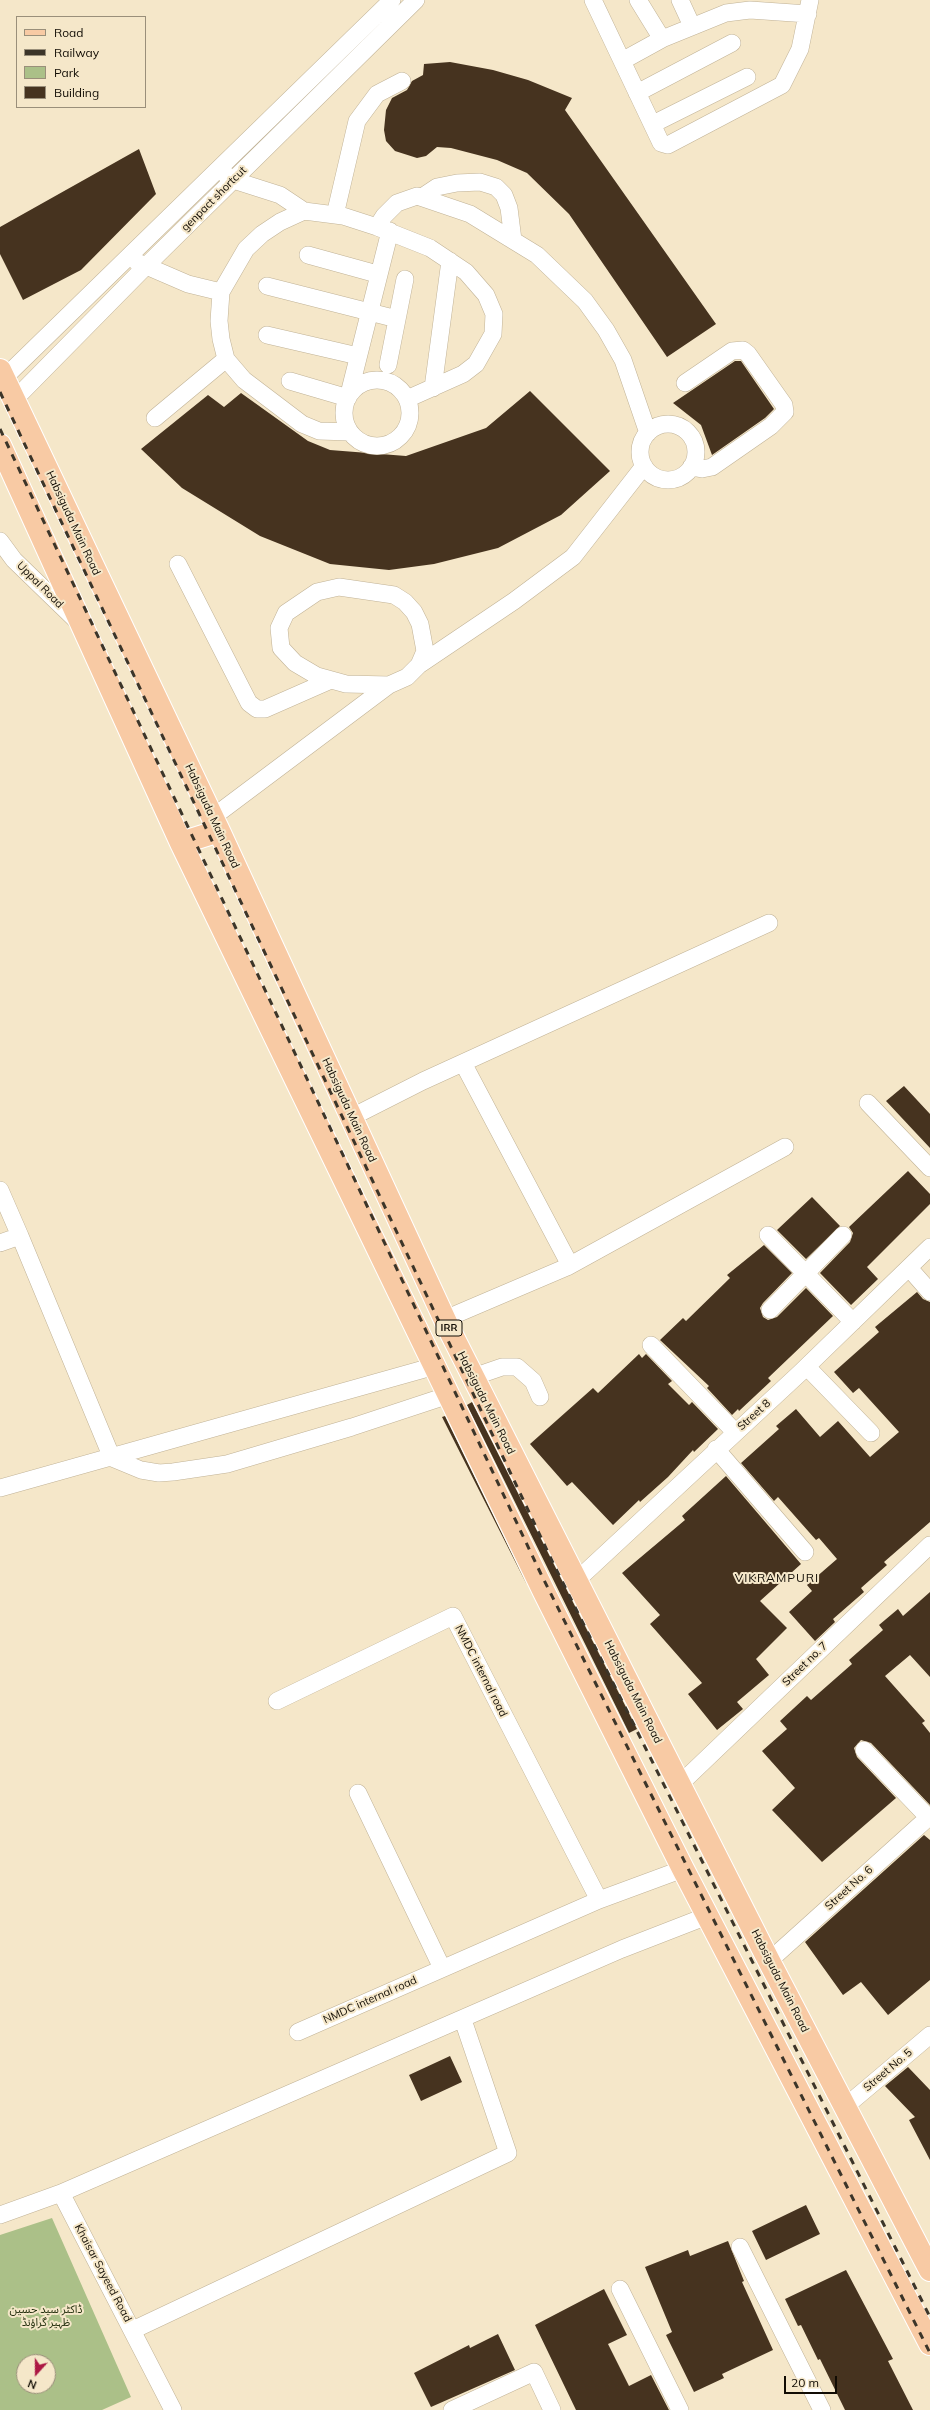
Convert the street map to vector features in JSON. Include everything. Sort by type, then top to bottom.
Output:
[{"type":"main road","name":"Habsiguda Main Road","points":[[2,374],[216,824],[473,1377],[769,1961],[846,2106],[930,2270]]},
{"type":"main road","name":"IRR","points":[[0,446],[182,843],[544,1592],[707,1916],[930,2344]]},
{"type":"main road","points":[[182,843],[216,824]]},
{"type":"street","points":[[2,374],[128,257],[392,0]]},
{"type":"street","name":"genpact shortcut","points":[[14,400],[146,266],[416,0]]},
{"type":"street","points":[[593,0],[636,93],[653,124],[661,143],[668,146],[782,85],[800,49],[809,7],[750,10],[726,13],[662,39],[622,61]]},
{"type":"street","points":[[638,0],[662,39]]},
{"type":"street","points":[[680,0],[692,26]]},
{"type":"street","points":[[636,93],[732,43]]},
{"type":"street","points":[[653,124],[747,77]]},
{"type":"street","points":[[335,215],[357,121],[377,94],[402,81]]},
{"type":"street","points":[[218,168],[233,180],[280,195],[304,211],[335,215],[383,229],[423,245],[450,261],[471,278],[486,295],[494,314],[493,334],[476,364],[463,374],[407,399]]},
{"type":"street","points":[[422,197],[437,187],[457,183],[480,182],[496,187],[504,194],[509,208],[513,240]]},
{"type":"street","points":[[350,432],[344,412],[377,274],[384,216],[397,203],[417,196],[470,214],[537,255],[585,301],[606,330],[623,360],[648,432]]},
{"type":"street","points":[[304,211],[280,222],[262,234],[246,249],[221,292],[219,321],[220,339],[226,359],[244,380],[263,396],[302,424],[319,430],[350,432],[366,444],[376,446],[396,441],[404,434],[409,425],[410,414],[407,399],[398,387],[378,380],[368,381],[358,385],[348,398]]},
{"type":"street","points":[[308,255],[377,274]]},
{"type":"street","points":[[128,257],[188,284],[221,292]]},
{"type":"street","points":[[433,388],[450,261]]},
{"type":"street","points":[[388,365],[406,279]]},
{"type":"street","points":[[267,286],[397,319]]},
{"type":"street","points":[[267,334],[358,356]]},
{"type":"street","points":[[685,383],[732,351],[743,350],[748,354],[784,405],[785,412],[771,426],[712,467],[702,469],[691,467]]},
{"type":"street","points":[[155,418],[226,359]]},
{"type":"street","points":[[290,381],[348,398]]},
{"type":"street","points":[[665,424],[682,428],[689,434],[696,450],[691,467],[685,474],[667,480],[654,475],[644,466],[641,448],[648,432],[665,424]]},
{"type":"street","points":[[216,824],[388,685],[406,677],[419,664],[514,601],[573,557],[644,466]]},
{"type":"street","name":"Uppal Road","points":[[0,541],[14,560],[83,627]]},
{"type":"street","points":[[178,564],[249,703],[256,709],[265,709],[331,680]]},
{"type":"street","points":[[388,685],[346,684],[317,676],[295,663],[281,648],[279,628],[286,613],[300,602],[317,592],[339,587],[394,595],[405,602],[417,618],[425,641],[425,651],[419,664]]},
{"type":"street","points":[[352,1117],[463,1063],[769,923]]},
{"type":"street","points":[[463,1063],[570,1265]]},
{"type":"street","points":[[868,1103],[930,1168]]},
{"type":"street","points":[[445,1319],[570,1265],[785,1147]]},
{"type":"street","points":[[0,1190],[112,1458],[148,1472],[166,1473],[196,1470],[227,1464],[352,1427],[449,1395]]},
{"type":"street","points":[[768,1235],[805,1275],[853,1322]]},
{"type":"street","points":[[770,1310],[843,1235]]},
{"type":"street","points":[[0,1243],[20,1236]]},
{"type":"street","name":"Street 8","points":[[576,1581],[716,1449],[806,1367],[930,1247]]},
{"type":"street","points":[[909,1268],[930,1292]]},
{"type":"street","points":[[651,1345],[735,1432]]},
{"type":"street","points":[[0,1488],[112,1458],[435,1366]]},
{"type":"street","points":[[473,1377],[502,1368],[517,1367],[533,1381],[540,1397]]},
{"type":"street","points":[[806,1367],[871,1433]]},
{"type":"street","points":[[716,1449],[805,1552]]},
{"type":"street","name":"Street no. 7","points":[[680,1784],[930,1545]]},
{"type":"street","name":"NMDC internal road","points":[[277,1701],[453,1616],[598,1900]]},
{"type":"street","points":[[864,1750],[929,1817]]},
{"type":"street","points":[[358,1793],[442,1968]]},
{"type":"street","name":"Street No. 6","points":[[769,1961],[929,1817]]},
{"type":"street","name":"NMDC internal road","points":[[298,2032],[598,1900],[683,1869]]},
{"type":"street","points":[[0,2215],[61,2194],[463,2020],[622,1949],[707,1916]]},
{"type":"street","points":[[133,2330],[508,2154],[463,2020]]},
{"type":"street","name":"Street No. 5","points":[[846,2106],[930,2035]]},
{"type":"street","name":"Khaisar Sayeed Road","points":[[61,2194],[133,2330],[173,2410]]},
{"type":"street","points":[[740,2247],[822,2410]]},
{"type":"street","points":[[620,2289],[680,2410]]},
{"type":"street","points":[[452,2410],[534,2372],[552,2410]]},
{"type":"green space","name":"ڈاکٹر سید حسین ظہیر گراؤنڈ","points":[[52,2218],[131,2397],[102,2410],[0,2410],[0,2235]]},
{"type":"building","points":[[450,62],[493,70],[528,80],[572,98],[565,110],[716,324],[667,357],[569,214],[527,173],[497,160],[451,148],[437,147],[426,156],[417,158],[395,151],[386,141],[384,130],[386,110],[392,98],[407,90],[412,81],[423,75],[424,64]]},
{"type":"building","points":[[139,149],[156,194],[81,270],[23,300],[0,254],[0,227]]},
{"type":"building","points":[[735,361],[741,361],[774,409],[765,418],[712,455],[701,425],[673,403]]},
{"type":"building","points":[[530,391],[610,471],[561,515],[498,548],[434,564],[389,570],[330,564],[260,536],[182,488],[141,449],[208,395],[224,407],[241,393],[308,441],[330,450],[406,456],[486,428]]},
{"type":"building","points":[[904,1086],[930,1114],[930,1148],[886,1101]]},
{"type":"building","points":[[908,1171],[930,1194],[930,1204],[867,1267],[878,1279],[851,1305],[820,1273],[850,1242],[853,1233],[849,1227]]},
{"type":"building","points":[[812,1197],[840,1226],[806,1259],[777,1230]]},
{"type":"building","points":[[764,1245],[792,1273],[763,1303],[760,1308],[763,1317],[768,1320],[777,1317],[806,1288],[833,1316],[768,1378],[771,1381],[739,1411],[738,1409],[732,1415],[707,1388],[709,1386],[660,1340],[683,1318],[686,1321],[730,1278],[727,1275]]},
{"type":"building","points":[[917,1292],[923,1299],[930,1302],[930,1522],[884,1562],[887,1565],[861,1588],[864,1592],[833,1619],[835,1622],[815,1641],[789,1612],[812,1591],[807,1585],[837,1559],[819,1538],[816,1540],[778,1497],[774,1501],[741,1463],[779,1429],[776,1426],[796,1409],[820,1437],[838,1421],[870,1457],[899,1432],[859,1388],[853,1393],[834,1372],[879,1332],[875,1327]]},
{"type":"building","points":[[639,1354],[642,1358],[646,1354],[672,1381],[668,1384],[689,1405],[692,1402],[718,1429],[694,1452],[693,1450],[668,1477],[640,1502],[639,1500],[613,1525],[572,1482],[567,1486],[530,1444],[593,1388],[598,1393]]},
{"type":"building","points":[[472,1402],[637,1729],[629,1733],[467,1405]]},
{"type":"building","points":[[445,1416],[527,1585],[442,1417]]},
{"type":"building","points":[[726,1476],[801,1564],[760,1601],[787,1628],[756,1659],[769,1675],[737,1702],[743,1709],[717,1730],[688,1694],[702,1683],[650,1624],[660,1615],[622,1573],[685,1520],[682,1516]]},
{"type":"building","points":[[930,1592],[930,1677],[910,1655],[885,1676],[925,1721],[922,1723],[930,1733],[930,1805],[871,1743],[861,1740],[854,1748],[857,1757],[896,1798],[822,1862],[772,1810],[795,1788],[762,1751],[787,1729],[780,1721],[807,1696],[811,1700],[852,1664],[849,1660],[883,1630],[879,1625],[898,1609],[903,1616]]},
{"type":"building","points":[[924,1835],[930,1840],[930,1980],[888,2015],[861,1982],[843,1995],[805,1942]]},
{"type":"building","points":[[450,2056],[462,2082],[421,2101],[409,2075]]},
{"type":"building","points":[[908,2067],[930,2090],[930,2160],[909,2120],[915,2117],[885,2086]]},
{"type":"building","points":[[806,2205],[820,2234],[766,2260],[752,2231]]},
{"type":"building","points":[[728,2241],[744,2281],[742,2282],[773,2350],[722,2374],[724,2378],[694,2392],[666,2335],[672,2332],[645,2267],[688,2250],[690,2256]]},
{"type":"building","points":[[846,2270],[893,2359],[888,2361],[913,2410],[845,2410],[820,2359],[818,2360],[801,2325],[798,2326],[785,2299]]},
{"type":"building","points":[[604,2289],[627,2335],[608,2344],[629,2386],[651,2375],[669,2410],[576,2410],[535,2325]]},
{"type":"building","points":[[498,2334],[515,2370],[431,2407],[414,2373],[469,2345],[470,2348]]},
{"type":"railway","points":[[0,392],[554,1565],[930,2317]]},
{"type":"railway","points":[[0,429],[540,1572],[930,2353]]},
{"type":"district","name":"VIKRAMPURI","points":[[777,1578]]}]
